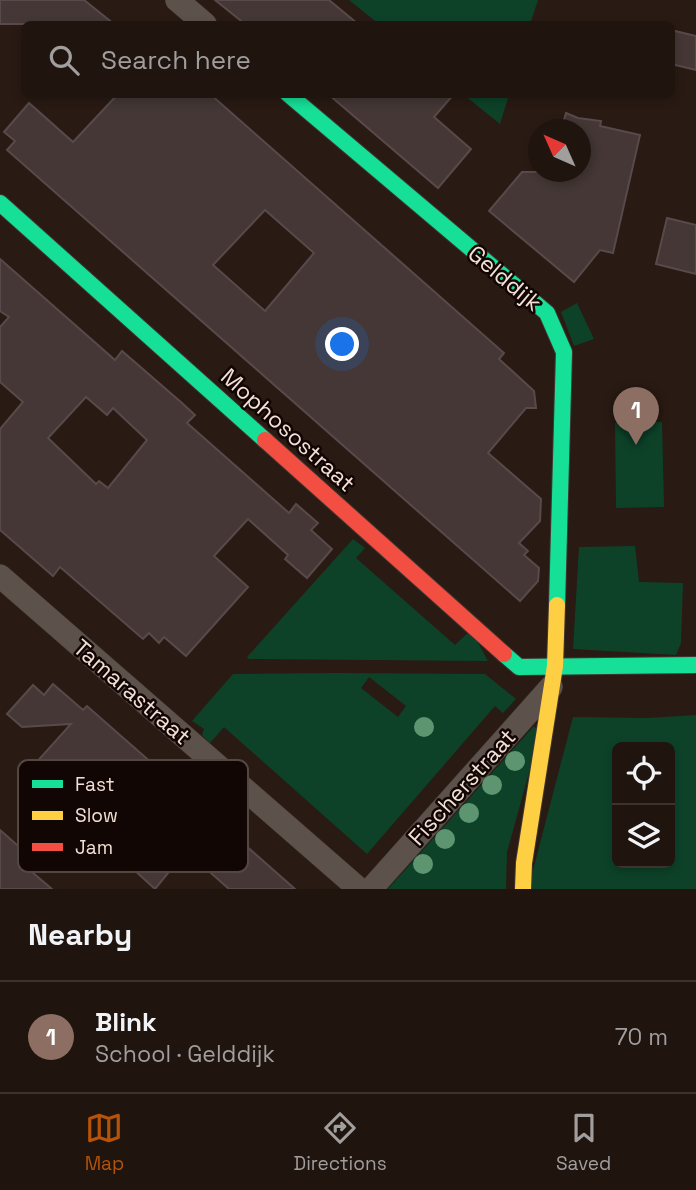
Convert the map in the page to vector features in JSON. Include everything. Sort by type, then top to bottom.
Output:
[{"type":"street","points":[[177,0],[202,21]]},
{"type":"street","name":"Gelddijk","points":[[293,98],[547,313],[564,352],[553,676],[524,863],[523,889]]},
{"type":"street","name":"Mophosostraat","points":[[0,203],[519,667],[553,676],[696,665]]},
{"type":"street","name":"Tamarastraat","points":[[0,576],[211,760]]},
{"type":"street","name":"Fischerstraat","points":[[372,889],[553,676]]},
{"type":"street","name":"Tamarastraat","points":[[248,792],[359,889]]},
{"type":"green space","points":[[349,0],[538,0],[531,21],[375,21]]},
{"type":"green space","points":[[468,98],[508,98],[500,124]]},
{"type":"green space","points":[[577,303],[594,339],[574,346],[561,312]]},
{"type":"green space","points":[[662,422],[664,507],[616,508],[615,423]]},
{"type":"green space","points":[[353,539],[365,548],[356,558],[455,645],[471,630],[488,661],[249,659],[247,657]]},
{"type":"green space","points":[[635,546],[639,582],[683,583],[681,643],[676,655],[573,649],[579,547]]},
{"type":"green space","points":[[233,674],[485,674],[516,699],[503,713],[495,706],[367,854],[224,727],[210,743],[202,735],[204,729],[192,721]],"holes":[[[369,677],[406,706],[398,717],[361,688]]]},
{"type":"green space","points":[[696,715],[696,889],[532,889],[532,874],[573,717],[648,718]]},
{"type":"green space","points":[[534,726],[540,733],[507,852],[506,889],[388,889]]},
{"type":"building","points":[[0,0],[84,0],[110,21],[21,21],[21,24],[0,24]]},
{"type":"building","points":[[215,0],[329,0],[354,21],[241,21]]},
{"type":"building","points":[[675,31],[696,36],[696,70],[675,65]]},
{"type":"building","points":[[114,98],[215,98],[504,353],[499,359],[534,391],[536,408],[526,408],[488,453],[541,499],[540,521],[519,543],[528,551],[524,555],[539,568],[538,581],[520,601],[7,150],[15,141],[4,132],[29,103],[73,142]],"holes":[[[265,210],[314,253],[265,311],[213,265]]]},
{"type":"building","points":[[333,98],[451,98],[434,117],[471,149],[438,188]]},
{"type":"building","points":[[566,113],[586,119],[564,119]]},
{"type":"building","points":[[591,120],[601,121],[600,126],[640,135],[613,253],[600,250],[574,282],[489,211],[522,172],[528,172],[528,182],[591,182]]},
{"type":"building","points":[[667,218],[696,225],[696,274],[656,264]]},
{"type":"building","points":[[0,259],[115,360],[122,351],[182,403],[195,415],[187,423],[289,513],[296,504],[318,523],[311,530],[332,549],[307,578],[285,559],[288,555],[248,519],[214,556],[248,587],[186,656],[164,637],[159,643],[149,633],[143,639],[60,567],[53,576],[0,530],[0,429],[23,402],[0,382],[0,327],[9,317],[0,311]],"holes":[[[86,397],[107,415],[113,408],[147,440],[108,488],[99,481],[96,484],[48,438]]]},
{"type":"building","points":[[53,684],[83,710],[87,706],[148,760],[39,760],[71,724],[22,727],[7,714],[33,685],[44,695]]},
{"type":"building","points":[[0,830],[18,846],[18,872],[32,872],[52,889],[0,889]]},
{"type":"building","points":[[248,848],[295,889],[229,889],[210,872],[248,872]]},
{"type":"building","points":[[136,872],[169,872],[155,889]]},
{"type":"traffic: fast","points":[[293,98],[547,313],[564,352],[557,605]]},
{"type":"traffic: fast","points":[[0,203],[265,440]]},
{"type":"traffic: fast","points":[[504,654],[519,667],[696,665]]},
{"type":"traffic: slow","points":[[523,889],[524,863],[555,666],[557,605]]},
{"type":"traffic: jam","points":[[265,440],[504,654]]},
{"type":"place","name":"Blink","points":[[636,445]]}]
